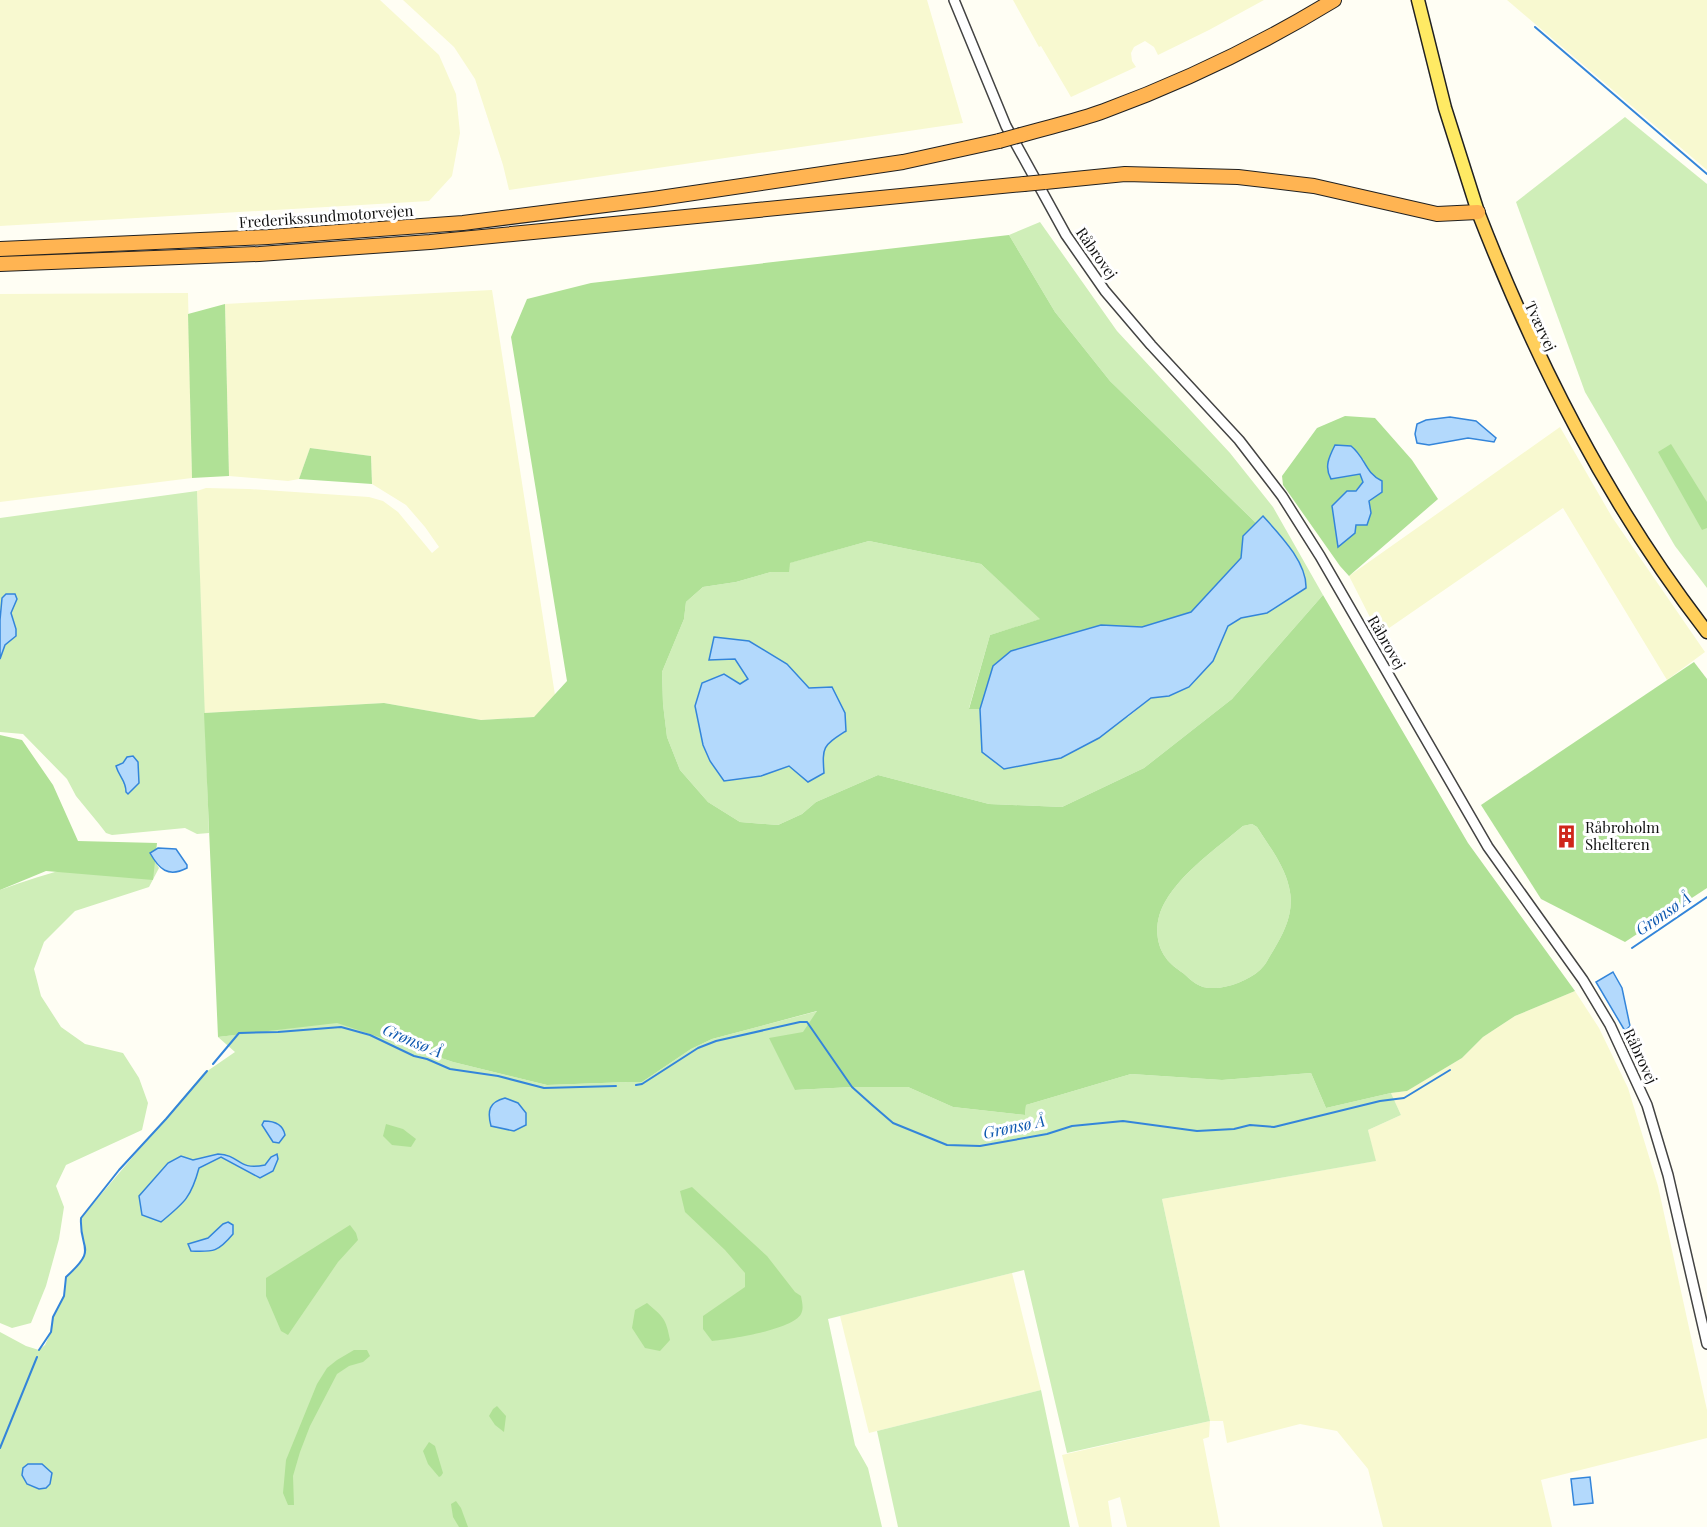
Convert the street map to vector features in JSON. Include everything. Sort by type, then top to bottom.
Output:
[{"type":"highway","name":"Frederikssundmotorvejen","points":[[0,249],[268,237],[463,223],[653,199],[903,162],[999,141],[1102,112],[1184,78],[1334,0]]},
{"type":"highway","points":[[0,264],[259,254],[430,242],[1125,174],[1238,177],[1314,186],[1437,214],[1478,212]]},
{"type":"highway","name":"Tværvej","points":[[1478,212],[1517,310],[1581,438],[1647,547],[1707,632]]},
{"type":"main road","name":"Tværvej","points":[[1418,0],[1445,108],[1478,212]]},
{"type":"street","name":"Råbrovej","points":[[954,0],[1006,126],[1066,235],[1104,291],[1239,440],[1282,496],[1320,556],[1488,847],[1583,980],[1610,1025],[1644,1097],[1662,1155],[1707,1344]]},
{"type":"green space","points":[[0,0],[380,0],[439,55],[456,94],[460,133],[452,176],[429,201],[0,226]]},
{"type":"green space","points":[[403,0],[927,0],[963,123],[509,190],[475,79],[454,47]]},
{"type":"green space","points":[[1013,0],[1264,0],[1158,55],[1154,47],[1145,41],[1134,47],[1131,53],[1136,67],[1071,97],[1041,46],[1039,47]]},
{"type":"green space","points":[[1507,0],[1707,0],[1707,170]]},
{"type":"green space","points":[[1625,117],[1707,184],[1707,588],[1675,546],[1585,392],[1516,202]]},
{"type":"green space","points":[[1040,222],[1117,331],[1230,453],[1273,507],[1323,595],[1232,699],[1144,768],[1062,807],[989,804],[878,775],[816,802],[802,814],[778,825],[740,822],[708,802],[680,770],[667,737],[662,672],[684,619],[686,602],[703,587],[736,582],[771,572],[789,572],[789,563],[869,541],[981,564],[1041,619],[990,635],[969,708],[980,709],[982,752],[1128,717],[1151,698],[1169,696],[1213,661],[1228,626],[1240,618],[1267,613],[1263,516],[1256,523],[1110,381],[1055,312],[1009,235]],"holes":[[[735,659],[787,664],[809,689],[819,688],[846,731],[830,742],[822,752],[761,776],[740,684],[748,679]]]},
{"type":"green space","points":[[1009,235],[1055,312],[1110,381],[1256,523],[1243,536],[1241,558],[1191,612],[1142,627],[1101,625],[1011,651],[993,666],[980,709],[969,709],[990,635],[1040,619],[981,564],[869,541],[790,563],[789,572],[771,572],[736,582],[703,587],[686,602],[684,619],[662,672],[667,737],[680,770],[708,802],[740,822],[778,825],[802,814],[816,802],[878,775],[989,804],[1062,807],[1144,768],[1232,699],[1323,595],[1468,843],[1575,991],[1515,1016],[1483,1037],[1462,1058],[1407,1091],[1326,1108],[1311,1073],[1222,1080],[1131,1074],[1026,1105],[1025,1115],[953,1107],[908,1087],[795,1090],[769,1038],[803,1032],[817,1011],[712,1039],[691,1049],[642,1082],[547,1085],[453,1062],[337,1023],[218,1037],[204,713],[384,703],[481,720],[534,717],[567,681],[511,337],[527,299],[591,283]],"holes":[[[1252,824],[1257,827],[1276,856],[1287,879],[1291,896],[1288,921],[1267,961],[1255,974],[1226,987],[1201,986],[1172,964],[1162,952],[1157,930],[1159,916],[1172,891],[1201,861],[1243,826]]]},
{"type":"green space","points":[[492,290],[555,695],[534,717],[481,720],[384,703],[204,713],[197,491],[206,488],[249,489],[369,497],[383,501],[398,512],[432,553],[439,547],[406,505],[372,484],[371,456],[310,448],[299,479],[288,481],[229,476],[225,304]]},
{"type":"green space","points":[[188,293],[192,478],[0,502],[0,294]]},
{"type":"green space","points":[[225,304],[229,476],[192,478],[188,314]]},
{"type":"green space","points":[[1345,416],[1375,418],[1412,460],[1438,499],[1349,576],[1283,485],[1282,476],[1317,428]],"holes":[[[1363,459],[1370,475],[1382,482],[1382,492],[1369,501],[1371,513],[1356,525],[1347,491],[1355,491],[1363,482],[1360,474],[1331,479]]]},
{"type":"green space","points":[[1560,427],[1612,517],[1705,652],[1667,680],[1563,508],[1379,635],[1349,576]]},
{"type":"green space","points":[[1671,444],[1707,502],[1707,528],[1702,530],[1658,452]]},
{"type":"green space","points":[[310,448],[371,456],[372,484],[299,479]]},
{"type":"green space","points":[[197,491],[209,833],[197,834],[185,828],[112,835],[106,833],[76,796],[67,779],[23,734],[0,732],[0,518]]},
{"type":"green space","points":[[1694,662],[1707,679],[1707,888],[1625,942],[1541,899],[1481,805]]},
{"type":"green space","points":[[0,735],[22,740],[53,785],[78,841],[157,843],[153,880],[46,871],[0,890]]},
{"type":"green space","points":[[1252,824],[1257,827],[1280,863],[1287,879],[1291,896],[1288,921],[1267,961],[1255,974],[1245,980],[1220,988],[1201,986],[1174,966],[1162,952],[1157,930],[1159,916],[1172,891],[1190,870],[1243,826]]},
{"type":"green space","points":[[148,850],[159,868],[149,887],[75,911],[44,942],[34,969],[41,996],[61,1027],[85,1044],[123,1053],[139,1078],[148,1103],[142,1130],[66,1165],[56,1186],[64,1207],[59,1239],[46,1286],[31,1323],[12,1328],[0,1323],[0,890],[73,867]]},
{"type":"green space","points":[[1575,991],[1599,1028],[1628,1088],[1658,1186],[1707,1410],[1707,1438],[1541,1480],[1552,1527],[1383,1527],[1368,1469],[1337,1431],[1300,1424],[1227,1443],[1223,1421],[1210,1421],[1162,1199],[1375,1161],[1368,1130],[1401,1115],[1391,1093],[1407,1091],[1462,1058],[1483,1037],[1515,1016]]},
{"type":"green space","points":[[818,1011],[804,1032],[795,1090],[908,1087],[953,1107],[1025,1115],[1026,1105],[1131,1074],[1222,1080],[1311,1073],[1326,1108],[1391,1093],[1401,1115],[1368,1130],[1376,1161],[1162,1199],[1210,1421],[1067,1453],[1024,1270],[828,1319],[855,1445],[868,1468],[882,1527],[0,1527],[0,1332],[26,1346],[39,1350],[45,1345],[51,1332],[53,1317],[64,1296],[66,1277],[85,1254],[81,1218],[203,1074],[235,1052],[218,1037],[336,1022],[453,1062],[547,1085],[642,1082],[691,1049],[712,1039]]},
{"type":"green space","points":[[386,1124],[403,1129],[416,1139],[411,1147],[392,1145],[383,1136]]},
{"type":"green space","points":[[692,1187],[767,1256],[795,1292],[801,1296],[802,1312],[795,1320],[760,1333],[712,1341],[703,1329],[703,1316],[745,1287],[745,1273],[725,1250],[685,1212],[680,1191]]},
{"type":"green space","points":[[350,1225],[358,1240],[338,1262],[288,1335],[281,1331],[266,1296],[266,1278]]},
{"type":"green space","points":[[1012,1273],[1041,1390],[869,1433],[840,1316]]},
{"type":"green space","points":[[647,1303],[660,1315],[667,1327],[670,1340],[660,1351],[645,1348],[632,1328],[635,1310]]},
{"type":"green space","points":[[354,1350],[367,1350],[370,1356],[363,1362],[349,1366],[337,1374],[310,1426],[300,1452],[293,1476],[294,1505],[288,1505],[283,1493],[286,1460],[317,1384],[327,1368]]},
{"type":"green space","points":[[1041,1390],[1070,1527],[898,1527],[877,1431]]},
{"type":"green space","points":[[497,1406],[506,1416],[504,1432],[489,1416]]},
{"type":"green space","points":[[1210,1421],[1209,1437],[1203,1439],[1220,1527],[1127,1527],[1120,1497],[1108,1501],[1112,1527],[1079,1527],[1062,1455]]},
{"type":"green space","points":[[429,1442],[435,1446],[443,1473],[439,1477],[428,1464],[423,1451]]},
{"type":"green space","points":[[456,1501],[468,1527],[459,1527],[453,1517],[451,1504]]},
{"type":"water","points":[[1450,417],[1476,421],[1496,438],[1494,442],[1468,438],[1429,445],[1417,443],[1415,434],[1417,424],[1426,420]]},
{"type":"water","points":[[1335,445],[1351,446],[1360,455],[1368,469],[1382,481],[1382,492],[1369,501],[1371,513],[1367,525],[1356,525],[1355,533],[1338,547],[1332,506],[1347,491],[1356,491],[1363,482],[1360,474],[1331,479],[1328,466]]},
{"type":"water","points":[[1263,516],[1297,559],[1302,568],[1306,588],[1267,613],[1241,618],[1228,626],[1213,661],[1189,687],[1169,696],[1151,698],[1099,738],[1061,758],[1004,769],[982,752],[980,709],[993,666],[1011,651],[1101,625],[1142,627],[1191,612],[1241,558],[1243,536]]},
{"type":"water","points":[[6,594],[15,594],[17,599],[11,613],[16,636],[5,645],[0,659],[2,598]]},
{"type":"water","points":[[714,637],[749,641],[787,664],[809,688],[832,687],[845,713],[846,731],[828,744],[823,757],[824,773],[808,782],[789,766],[761,776],[724,781],[710,761],[703,745],[695,706],[702,683],[724,674],[740,684],[748,679],[735,659],[709,660]]},
{"type":"water","points":[[133,756],[138,762],[139,783],[128,794],[116,766],[123,763],[127,757]]},
{"type":"water","points":[[158,848],[176,849],[187,868],[174,872],[165,870],[157,864],[150,853]]},
{"type":"water","points":[[1613,972],[1622,988],[1630,1026],[1625,1031],[1596,982]]},
{"type":"water","points":[[505,1098],[518,1103],[526,1113],[526,1125],[514,1131],[491,1126],[490,1108]]},
{"type":"water","points":[[264,1121],[275,1123],[282,1128],[285,1135],[279,1143],[273,1142],[262,1125]]},
{"type":"water","points":[[218,1154],[231,1157],[249,1166],[265,1165],[271,1157],[277,1154],[278,1159],[273,1171],[260,1178],[221,1157],[199,1168],[186,1199],[161,1222],[142,1215],[139,1196],[168,1163],[181,1156],[193,1160]]},
{"type":"water","points":[[228,1222],[233,1225],[233,1234],[219,1248],[210,1251],[191,1251],[188,1244],[208,1238]]},
{"type":"water","points":[[28,1464],[42,1464],[52,1473],[50,1484],[46,1488],[39,1489],[27,1484],[22,1475],[23,1468]]},
{"type":"water","points":[[1590,1477],[1593,1503],[1574,1505],[1571,1479]]},
{"type":"waterway","points":[[1535,27],[1707,174]]},
{"type":"waterway","name":"Grønsø Å","points":[[1632,948],[1707,897]]},
{"type":"waterway","name":"Grønsø Å","points":[[636,1085],[642,1084],[698,1048],[716,1041],[807,1022],[852,1087],[893,1123],[947,1145],[980,1146],[1047,1134],[1072,1126],[1123,1121],[1197,1131],[1234,1129],[1250,1125],[1274,1127],[1380,1101],[1404,1098],[1450,1070]]},
{"type":"waterway","name":"Grønsø Å","points":[[213,1064],[239,1033],[341,1027],[370,1035],[414,1056],[450,1069],[498,1076],[544,1088],[616,1086]]},
{"type":"waterway","name":"Grønsø Å","points":[[39,1350],[51,1332],[53,1317],[64,1296],[66,1277],[85,1254],[81,1218],[119,1170],[207,1071]]},
{"type":"waterway","name":"Grønsø Å","points":[[0,1448],[37,1357]]},
{"type":"place","name":"Råbroholm Shelteren","points":[[1567,836]]}]
